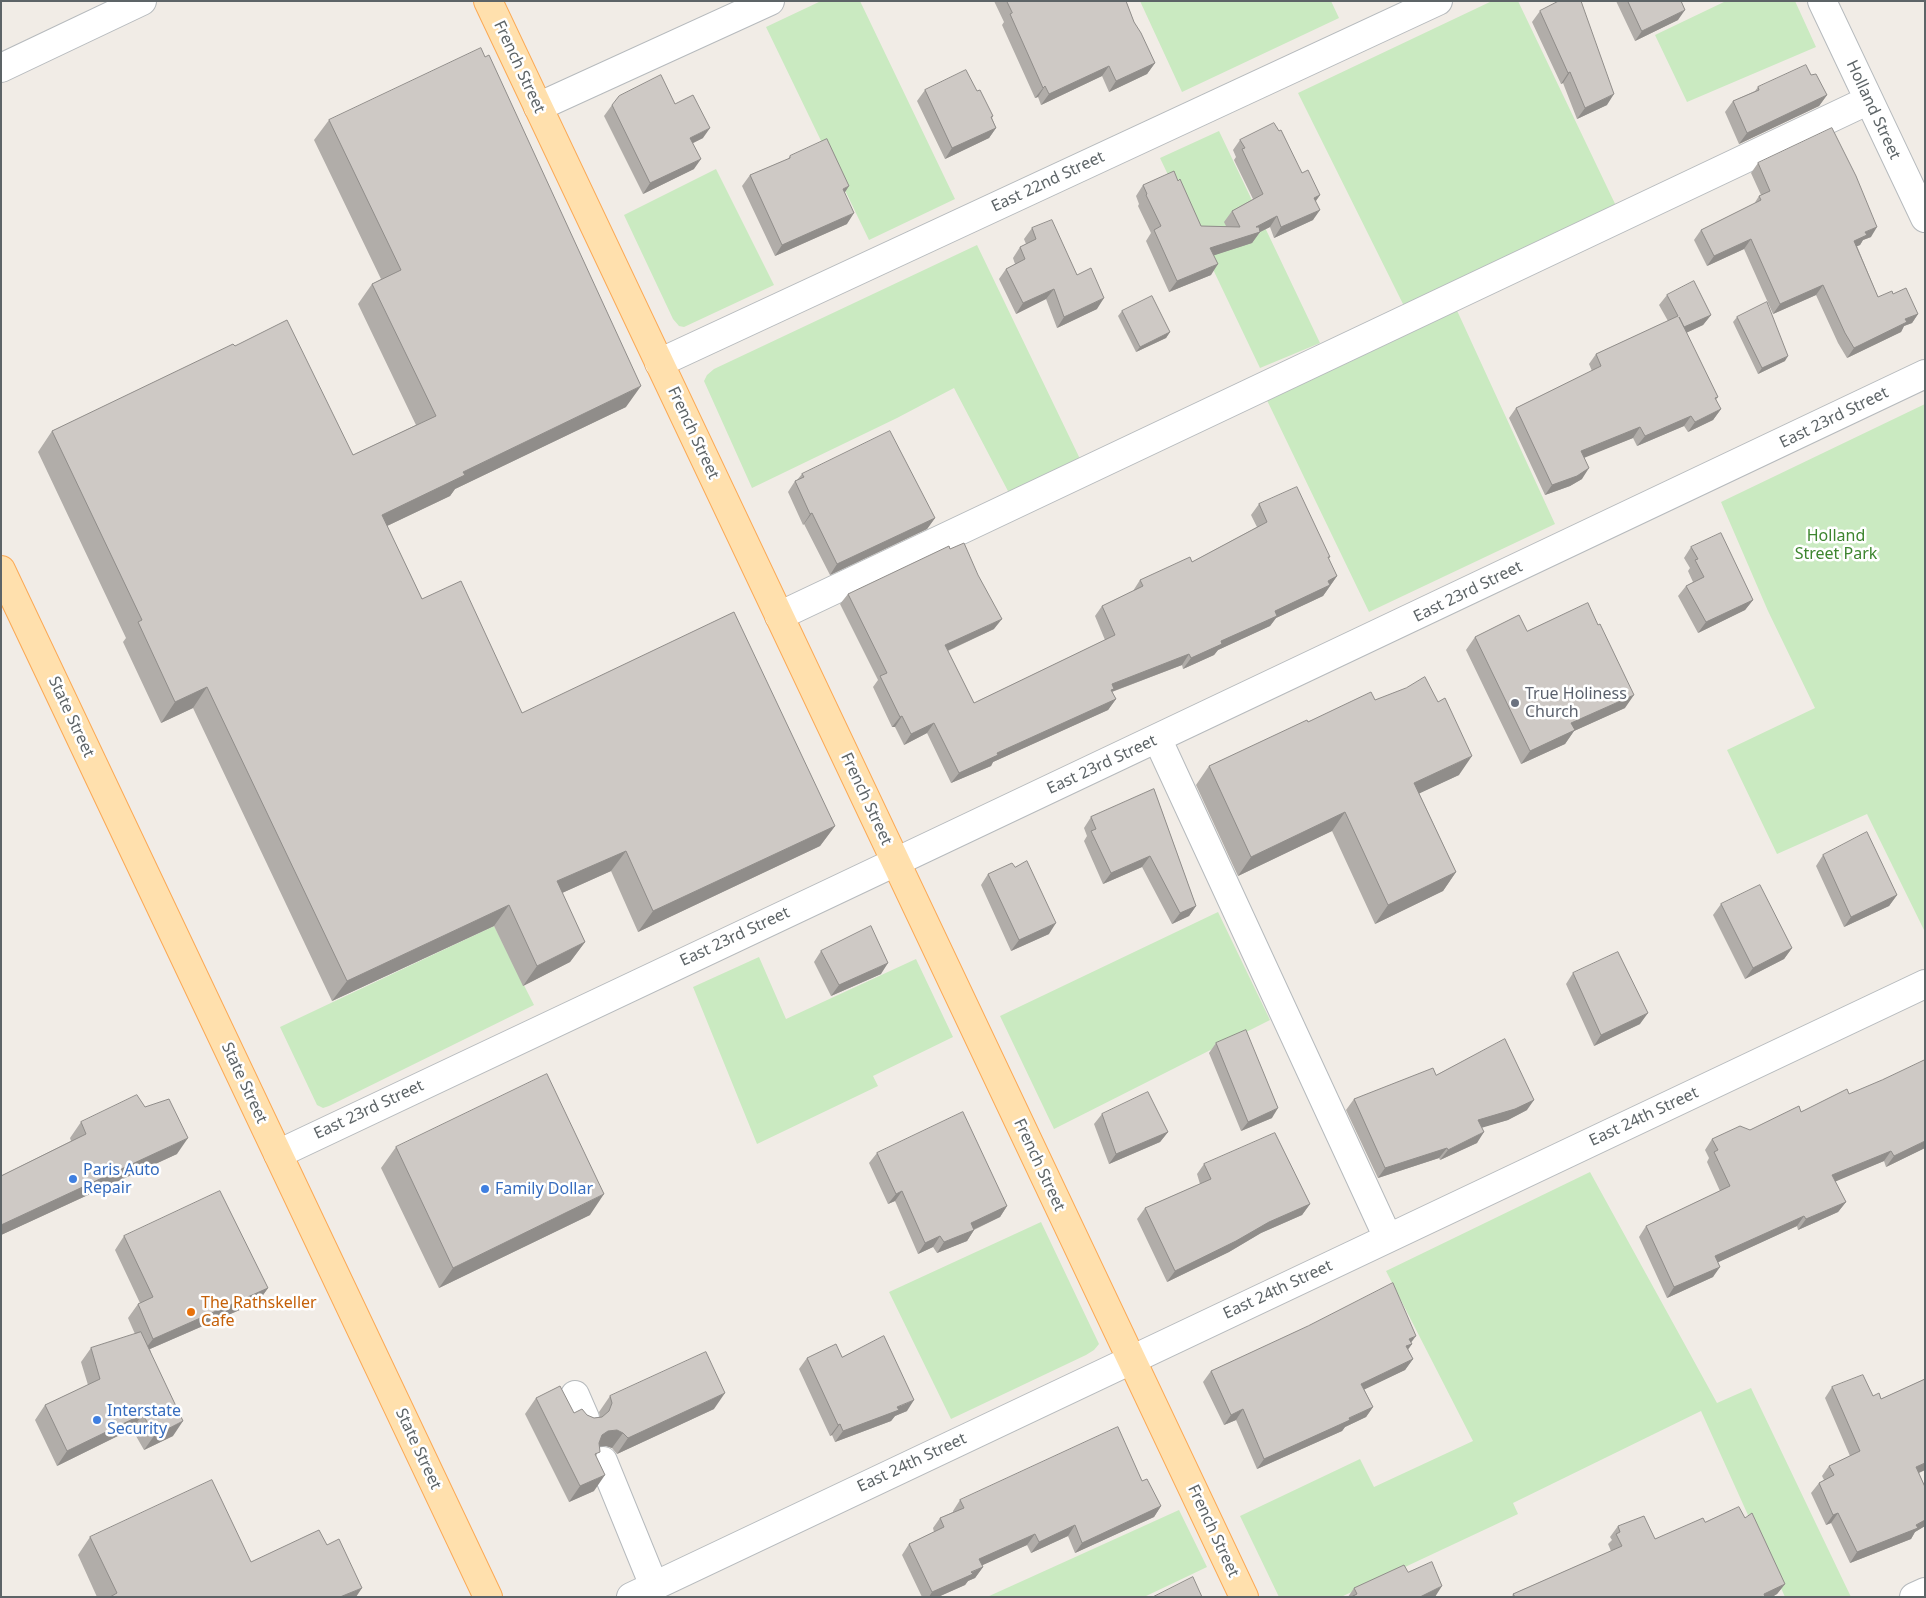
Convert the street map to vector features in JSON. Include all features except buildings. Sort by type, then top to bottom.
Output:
[{"type":"main road","name":"French Street","points":[[488,1],[1244,1597]]},
{"type":"main road","name":"State Street","points":[[1,570],[488,1597]]},
{"type":"street","points":[[1,68],[142,1]]},
{"type":"street","points":[[538,107],[770,1]]},
{"type":"street","name":"East 22nd Street","points":[[659,363],[1438,1]]},
{"type":"street","name":"Holland Street","points":[[1822,1],[1925,218]]},
{"type":"street","points":[[779,616],[1869,100]]},
{"type":"street","name":"East 23rd Street","points":[[278,1154],[895,862],[1158,740],[1925,374]]},
{"type":"street","points":[[1158,740],[1388,1238]]},
{"type":"street","name":"East 24th Street","points":[[642,1591],[1925,984]]},
{"type":"street","points":[[603,1461],[642,1591]]},
{"type":"street","points":[[1914,1597],[1925,1592]]},
{"type":"green space","points":[[821,1],[860,1],[955,199],[869,240],[766,27]]},
{"type":"green space","points":[[1140,1],[1331,1],[1339,18],[1182,92]]},
{"type":"green space","points":[[1492,1],[1518,1],[1618,210],[1405,308],[1298,93]]},
{"type":"green space","points":[[1726,1],[1795,1],[1816,47],[1687,102],[1655,35]]},
{"type":"green space","points":[[1219,131],[1320,343],[1260,368],[1160,158]]},
{"type":"green space","points":[[716,169],[774,285],[684,327],[679,326],[673,319],[624,215]]},
{"type":"green space","points":[[977,245],[1081,461],[1009,493],[954,388],[897,418],[752,488],[704,381],[707,375],[714,369]]},
{"type":"green space","points":[[1454,304],[1555,524],[1369,612],[1263,392]]},
{"type":"green space","name":"Holland Street Park","points":[[1925,404],[1925,932],[1867,814],[1777,854],[1727,750],[1815,708],[1768,611],[1721,502]]},
{"type":"green space","points":[[1218,912],[1270,1020],[1054,1129],[1000,1016]]},
{"type":"green space","points":[[494,926],[534,1005],[329,1106],[323,1108],[317,1105],[280,1027]]},
{"type":"green space","points":[[759,957],[786,1019],[916,959],[953,1037],[873,1076],[878,1086],[757,1144],[693,987]]},
{"type":"green space","points":[[1590,1172],[1717,1403],[1751,1388],[1851,1597],[1785,1597],[1701,1411],[1513,1503],[1518,1514],[1341,1597],[1279,1597],[1240,1516],[1360,1459],[1374,1487],[1473,1441],[1386,1271]]},
{"type":"green space","points":[[1041,1222],[1099,1344],[1086,1355],[951,1419],[889,1292]]},
{"type":"green space","points":[[1179,1510],[1207,1567],[1144,1597],[987,1597]]},
{"type":"place","name":"True Holiness Church","points":[[1515,703]]},
{"type":"place","name":"Paris Auto Repair","points":[[73,1179]]},
{"type":"place","name":"Family Dollar","points":[[485,1189]]},
{"type":"place","name":"The Rathskeller Cafe","points":[[191,1312]]},
{"type":"place","name":"Interstate Security","points":[[97,1420]]}]
